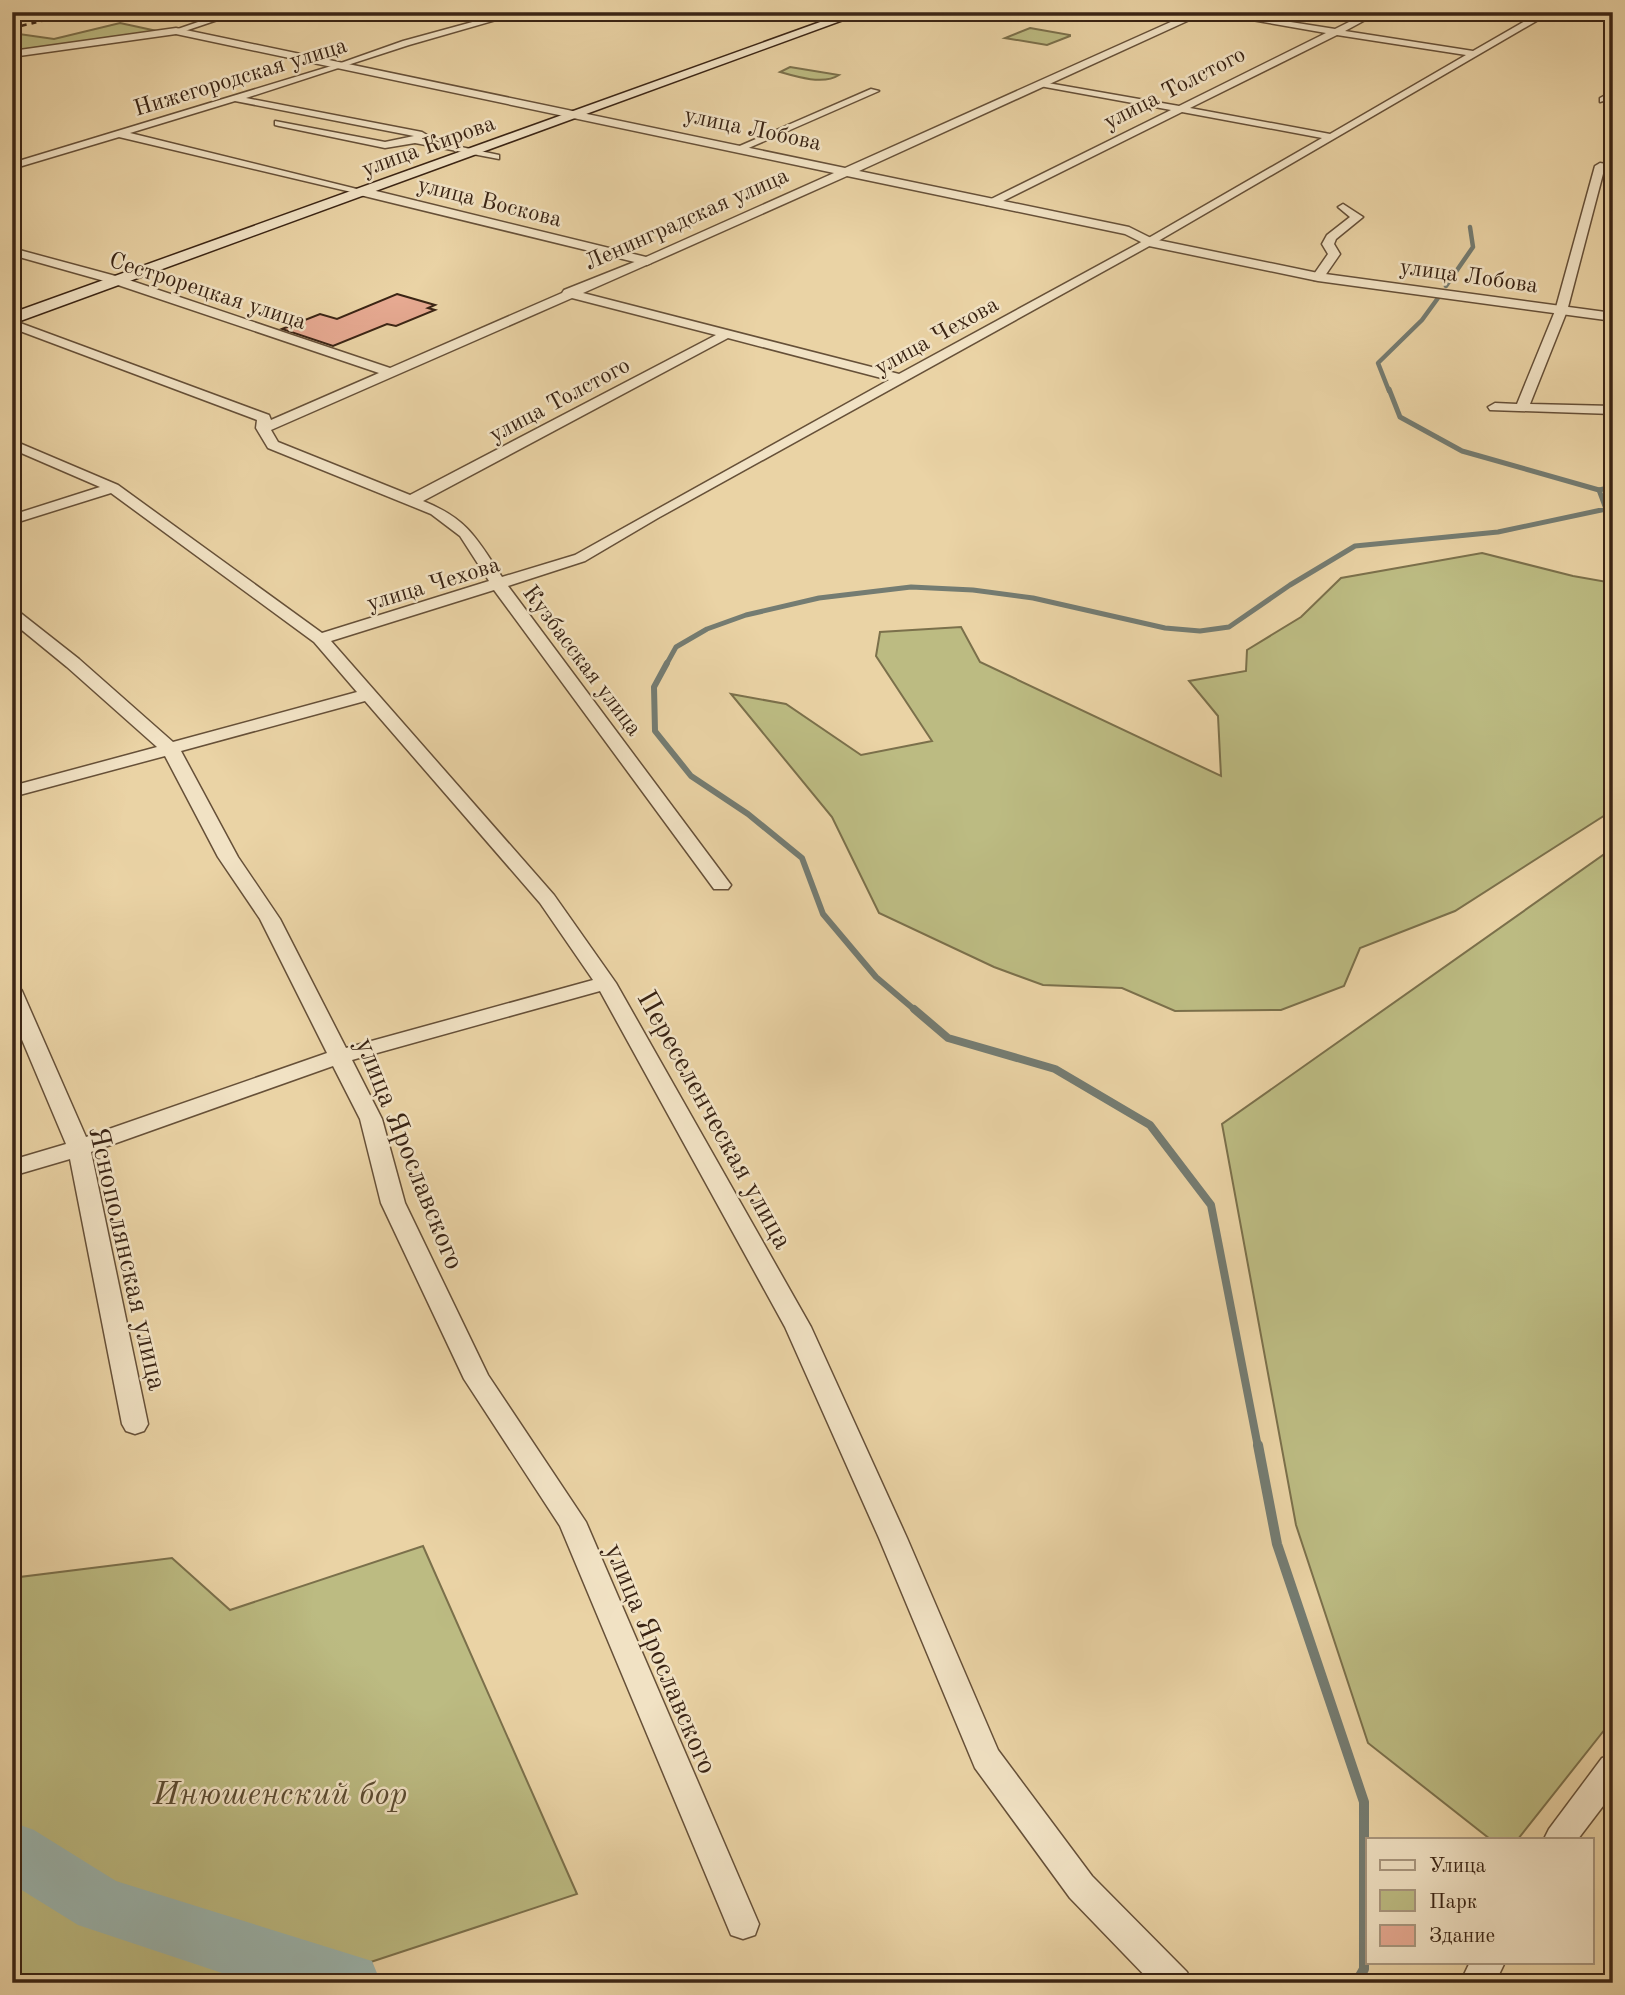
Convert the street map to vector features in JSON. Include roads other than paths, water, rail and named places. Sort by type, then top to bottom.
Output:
[{"type":"main road","name":"улица Кирова","points":[[12,322],[859,12]]},
{"type":"street","points":[[12,54],[176,30],[237,12]]},
{"type":"street","name":"Нижегородская улица","points":[[12,166],[341,66],[406,43],[520,12]]},
{"type":"street","name":"Ленинградская улица","points":[[263,428],[568,293],[647,261],[1202,12]]},
{"type":"street","points":[[1210,12],[1474,54]]},
{"type":"street","name":"улица Толстого","points":[[992,202],[1376,12]]},
{"type":"street","name":"улица Чехова","points":[[320,639],[580,558],[653,515],[1149,242],[1548,12]]},
{"type":"street","name":"улица Лобова","points":[[176,30],[1129,231],[1149,242],[1318,277],[1613,317]]},
{"type":"street","points":[[1045,84],[1332,137]]},
{"type":"street","points":[[740,148],[874,91]]},
{"type":"street","points":[[235,98],[282,110],[422,135],[415,140]]},
{"type":"street","points":[[279,123],[385,145],[415,140],[495,157]]},
{"type":"street","name":"улица Воскова","points":[[119,134],[647,261]]},
{"type":"street","points":[[1522,408],[1561,311],[1607,167]]},
{"type":"street","points":[[1318,277],[1334,254],[1328,244],[1331,237],[1357,218],[1343,207]]},
{"type":"street","name":"Сестрорецкая улица","points":[[12,251],[119,281],[389,373]]},
{"type":"street","points":[[568,293],[901,379]]},
{"type":"street","name":"Кузбасская улица","points":[[12,322],[264,418],[263,428],[273,445],[436,511],[466,533],[499,585],[722,885]]},
{"type":"street","name":"улица Толстого","points":[[411,501],[727,334]]},
{"type":"street","points":[[1495,407],[1613,410]]},
{"type":"street","name":"Переселенческая улица","points":[[12,444],[113,488],[320,639],[547,899],[606,983],[798,1327],[893,1538],[986,1758],[1081,1886],[1175,1983]]},
{"type":"street","points":[[12,520],[113,488]]},
{"type":"street","name":"улица Ярославского","points":[[12,614],[73,663],[171,750],[228,857],[270,919],[371,1119],[393,1203],[477,1379],[572,1522],[743,1924]]},
{"type":"street","points":[[12,792],[367,695]]},
{"type":"street","points":[[12,1168],[79,1148],[341,1056],[606,983]]},
{"type":"street","name":"Яснополянская улица","points":[[12,991],[79,1148],[135,1424]]},
{"type":"street","points":[[1561,1838],[1613,1768]]},
{"type":"street","points":[[1477,1983],[1487,1964]]},
{"type":"waterway","points":[[1446,286],[1473,247],[1470,227]]},
{"type":"waterway","points":[[1389,391],[1378,363],[1422,320],[1438,298]]},
{"type":"waterway","points":[[1389,389],[1400,417],[1462,451],[1599,490]]},
{"type":"waterway","points":[[1599,490],[1613,487]]},
{"type":"waterway","points":[[666,665],[676,647],[707,629],[746,615],[819,598],[911,587],[973,590],[1033,598],[1165,628],[1200,631],[1229,627],[1290,585],[1355,546],[1498,532],[1606,509],[1599,490]]},
{"type":"waterway","points":[[667,663],[654,687],[655,731],[691,776],[748,814],[802,858],[823,914],[876,977],[916,1011]]},
{"type":"waterway","points":[[914,1009],[948,1038],[1055,1069],[1150,1125],[1211,1205],[1258,1447]]},
{"type":"waterway","points":[[1258,1445],[1277,1544],[1364,1802],[1364,1969],[1356,1983]]},
{"type":"waterway","points":[[12,1850],[100,1905],[349,1983]]},
{"type":"railway","points":[[12,15],[26,12]]},
{"type":"railway","points":[[12,28],[80,12]]},
{"type":"park label","name":"Инюшенский бор","points":[[280,1792]]}]
